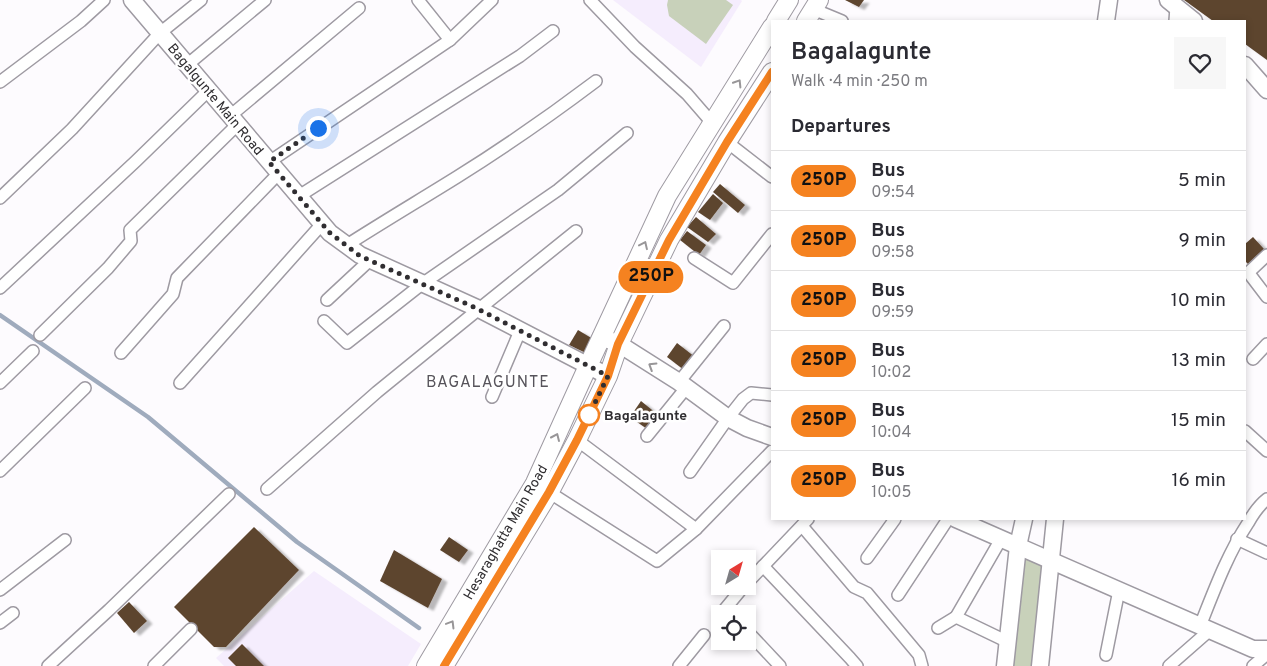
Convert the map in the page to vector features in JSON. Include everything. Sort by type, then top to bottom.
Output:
[{"type":"main road","points":[[777,20],[789,0]]},
{"type":"main road","name":"Hesaraghatta Main Road","points":[[444,666],[542,488],[588,366],[667,196],[771,29]]},
{"type":"main road","name":"Hesaraghatta Main Road","points":[[426,666],[542,488],[577,440],[608,376],[618,344],[669,240],[727,142],[771,74]]},
{"type":"street","points":[[0,82],[81,21],[104,0]]},
{"type":"street","name":"Bagalgunte Main Road","points":[[132,0],[330,233],[360,256],[478,309],[608,376]]},
{"type":"street","points":[[0,198],[72,129],[160,33],[201,0]]},
{"type":"street","points":[[187,65],[265,0]]},
{"type":"street","points":[[418,0],[450,40]]},
{"type":"street","points":[[121,353],[173,294],[177,278],[274,168],[450,40],[492,0]]},
{"type":"street","points":[[590,0],[635,47],[687,94],[713,124]]},
{"type":"street","points":[[1106,20],[1109,0]]},
{"type":"street","points":[[40,335],[108,268],[131,241],[130,230],[234,120],[359,8]]},
{"type":"street","points":[[1173,9],[1192,20]]},
{"type":"street","points":[[813,10],[839,20]]},
{"type":"street","points":[[298,196],[520,56],[553,31]]},
{"type":"street","points":[[1246,66],[1267,90]]},
{"type":"street","points":[[347,245],[507,144],[596,81]]},
{"type":"street","points":[[0,288],[136,161],[208,90]]},
{"type":"street","points":[[324,321],[348,343],[422,284],[558,190],[626,133]]},
{"type":"street","points":[[727,142],[771,176]]},
{"type":"street","points":[[180,383],[322,224]]},
{"type":"street","points":[[267,489],[377,392],[576,231]]},
{"type":"street","points":[[694,258],[733,283],[771,235]]},
{"type":"street","points":[[1267,255],[1247,274],[1267,297]]},
{"type":"street","points":[[327,300],[370,260]]},
{"type":"street","points":[[647,436],[724,326]]},
{"type":"street","points":[[492,397],[520,330]]},
{"type":"street","points":[[601,337],[618,344],[682,385],[728,418],[747,428],[771,437]]},
{"type":"street","points":[[1252,359],[1267,344]]},
{"type":"street","points":[[0,382],[33,350]]},
{"type":"street","points":[[0,471],[86,388]]},
{"type":"street","points":[[690,472],[743,399],[751,393],[771,395]]},
{"type":"street","points":[[1246,432],[1267,451]]},
{"type":"street","points":[[577,440],[696,529]]},
{"type":"street","points":[[542,488],[657,561],[696,529],[771,456]]},
{"type":"street","points":[[48,666],[109,610],[228,494]]},
{"type":"street","points":[[1169,666],[1205,628],[1221,574],[1237,539],[1259,506],[1267,499]]},
{"type":"street","points":[[867,558],[894,520]]},
{"type":"street","points":[[898,595],[947,520]]},
{"type":"street","points":[[958,520],[1253,649],[1267,649]]},
{"type":"street","points":[[1005,666],[1018,546],[1024,520]]},
{"type":"street","points":[[1039,666],[1055,520]]},
{"type":"street","points":[[756,573],[805,522],[854,587],[867,593],[919,656],[922,666]]},
{"type":"street","points":[[938,628],[956,617],[1001,539]]},
{"type":"street","points":[[1237,539],[1267,553]]},
{"type":"street","points":[[0,590],[65,540]]},
{"type":"street","points":[[1010,666],[1021,557],[1048,567],[1039,666]]},
{"type":"street","points":[[763,566],[856,666]]},
{"type":"street","points":[[1106,655],[1119,590]]},
{"type":"street","points":[[728,605],[737,595]]},
{"type":"street","points":[[0,623],[13,613]]},
{"type":"street","points":[[956,617],[1008,642]]},
{"type":"street","points":[[154,666],[167,662],[191,629]]},
{"type":"street","points":[[679,666],[704,635]]},
{"type":"street","points":[[756,640],[780,666]]},
{"type":"street","points":[[1253,666],[1267,654]]},
{"type":"shaded area","points":[[613,0],[741,0],[742,1],[701,67]]},
{"type":"shaded area","points":[[314,571],[421,644],[408,666],[224,666],[216,658]]},
{"type":"green space","points":[[668,0],[726,0],[733,5],[706,44],[669,16]]},
{"type":"green space","points":[[1020,553],[1047,564],[1035,666],[1009,666]]},
{"type":"building","points":[[845,0],[864,0],[859,7]]},
{"type":"building","points":[[1184,0],[1267,0],[1267,60],[1246,45],[1246,20],[1212,20]]},
{"type":"building","points":[[720,184],[745,205],[738,213],[713,192]]},
{"type":"building","points":[[713,194],[723,203],[710,220],[698,212]]},
{"type":"building","points":[[696,217],[716,234],[708,242],[687,227]]},
{"type":"building","points":[[687,231],[706,245],[699,255],[680,240]]},
{"type":"building","points":[[1253,237],[1264,249],[1248,264],[1246,262],[1246,243]]},
{"type":"building","points":[[578,330],[593,339],[588,354],[569,345]]},
{"type":"building","points":[[677,343],[695,357],[684,370],[667,357]]},
{"type":"building","points":[[641,401],[657,414],[647,429],[630,417]]},
{"type":"building","points":[[254,527],[299,570],[226,647],[214,647],[174,607]]},
{"type":"building","points":[[449,537],[468,550],[459,562],[440,550]]},
{"type":"building","points":[[394,550],[442,579],[428,608],[380,581]]},
{"type":"building","points":[[129,602],[147,621],[134,633],[117,613]]},
{"type":"building","points":[[242,644],[264,666],[236,666],[228,658]]},
{"type":"waterway","points":[[0,315],[148,417],[297,542],[419,628]]},
{"type":"bus line","name":"250P","points":[[444,666],[549,492],[577,440],[608,376],[618,344],[669,240],[727,142],[771,74]]},
{"type":"place","name":"Bagalagunte","points":[[589,415]]},
{"type":"district","name":"BAGALAGUNTE","points":[[488,381]]},
{"type":"route","points":[[318,128],[269,162],[330,233],[360,256],[478,309],[608,376],[589,415]]}]
